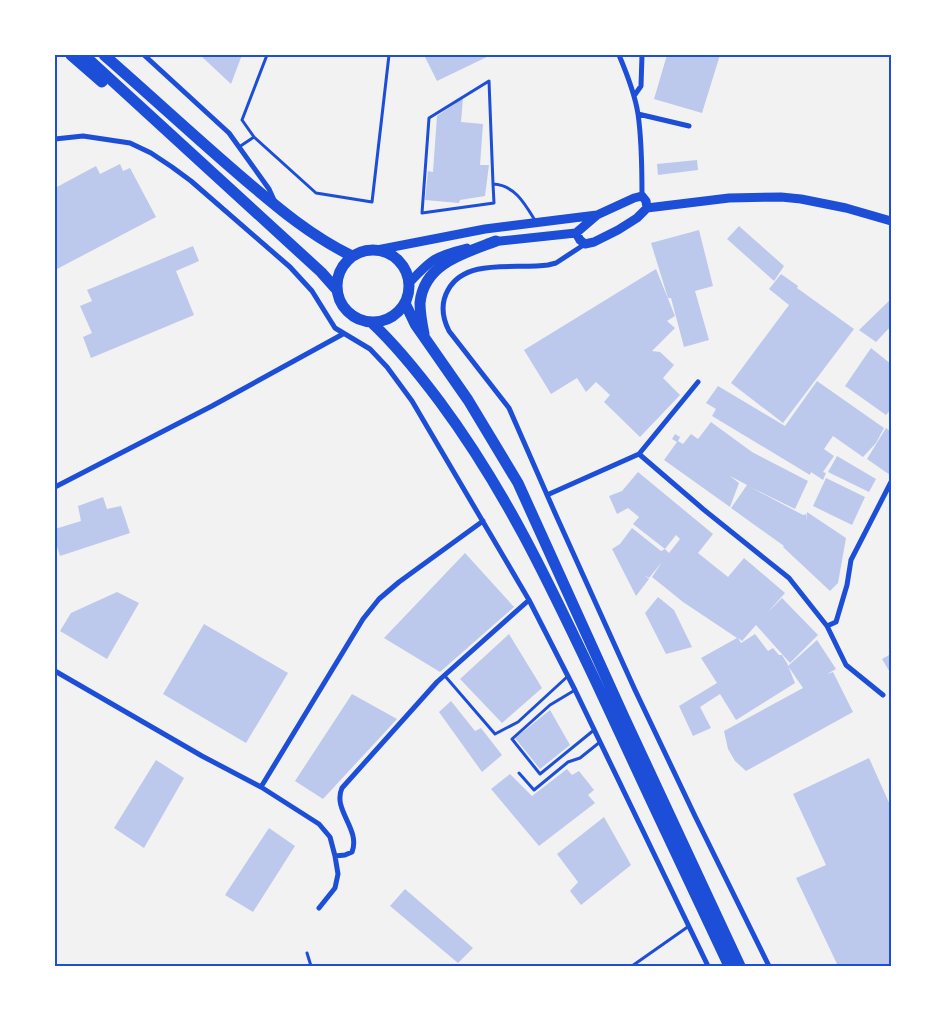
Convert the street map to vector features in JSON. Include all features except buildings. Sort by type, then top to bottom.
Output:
[{"type":"highway","points":[[71,55],[146,118],[167,132]]},
{"type":"highway","points":[[84,55],[321,272],[337,290]]},
{"type":"highway","points":[[104,55],[184,128],[277,207],[321,240],[352,256]]},
{"type":"highway","points":[[111,55],[132,79]]},
{"type":"highway","points":[[425,340],[420,303],[423,291],[432,275],[440,265],[496,241]]},
{"type":"highway","points":[[378,250],[389,253],[399,261],[406,271],[409,290],[405,303],[391,318],[371,322],[361,320],[352,316],[339,300],[337,290],[340,271],[344,263],[352,256],[360,252],[378,250]]},
{"type":"highway","points":[[405,303],[425,340],[468,400],[518,483],[740,966]]},
{"type":"highway","points":[[371,322],[423,379],[465,436],[522,530],[729,966]]},
{"type":"main road","points":[[409,283],[430,261],[439,256],[496,241],[576,233],[598,215],[642,196],[646,201],[647,208]]},
{"type":"main road","points":[[576,233],[585,244],[594,242],[637,218],[647,208],[719,199],[780,197],[822,202],[891,221]]},
{"type":"main road","points":[[378,250],[485,229],[598,215]]},
{"type":"street","points":[[144,55],[229,133],[269,189],[277,207]]},
{"type":"street","points":[[619,55],[634,96],[638,114],[642,196]]},
{"type":"street","points":[[634,96],[641,86],[642,55]]},
{"type":"street","points":[[638,114],[689,126]]},
{"type":"street","points":[[55,139],[83,136],[130,143],[172,166],[290,267],[312,292],[335,328],[343,334],[360,341],[370,349],[397,381],[412,401],[529,600],[575,690],[708,966]]},
{"type":"street","points":[[585,244],[556,263],[548,265],[470,270],[460,275],[452,283],[444,296],[443,319],[448,331],[509,408],[686,798],[769,966]]},
{"type":"street","points":[[55,487],[212,406],[343,334]]},
{"type":"street","points":[[547,495],[639,454],[698,382]]},
{"type":"street","points":[[639,454],[702,509],[789,578],[828,626],[846,664],[883,695]]},
{"type":"street","points":[[828,626],[836,622],[852,560],[891,482]]},
{"type":"street","points":[[261,787],[371,608],[399,582],[483,521]]},
{"type":"street","points":[[335,856],[352,852],[354,846],[349,824],[340,806],[339,795],[342,788],[445,676],[529,600]]},
{"type":"street","points":[[55,671],[202,756],[261,787],[319,824],[330,837],[338,874],[335,888],[319,908]]},
{"type":"lane","points":[[267,55],[242,120],[254,136],[316,193],[372,202],[389,55]]},
{"type":"lane","points":[[489,81],[491,118],[493,184],[494,203],[422,213],[429,118],[489,81]]},
{"type":"lane","points":[[239,148],[254,136]]},
{"type":"lane","points":[[493,184],[502,184],[511,189],[520,197],[536,222]]},
{"type":"lane","points":[[445,676],[495,734],[518,722],[568,676]]},
{"type":"lane","points":[[575,690],[550,705],[512,739],[540,774],[594,730]]},
{"type":"lane","points":[[520,773],[534,790],[568,762],[580,758],[600,742]]},
{"type":"lane","points":[[632,966],[690,926]]},
{"type":"lane","points":[[307,953],[311,966]]}]
